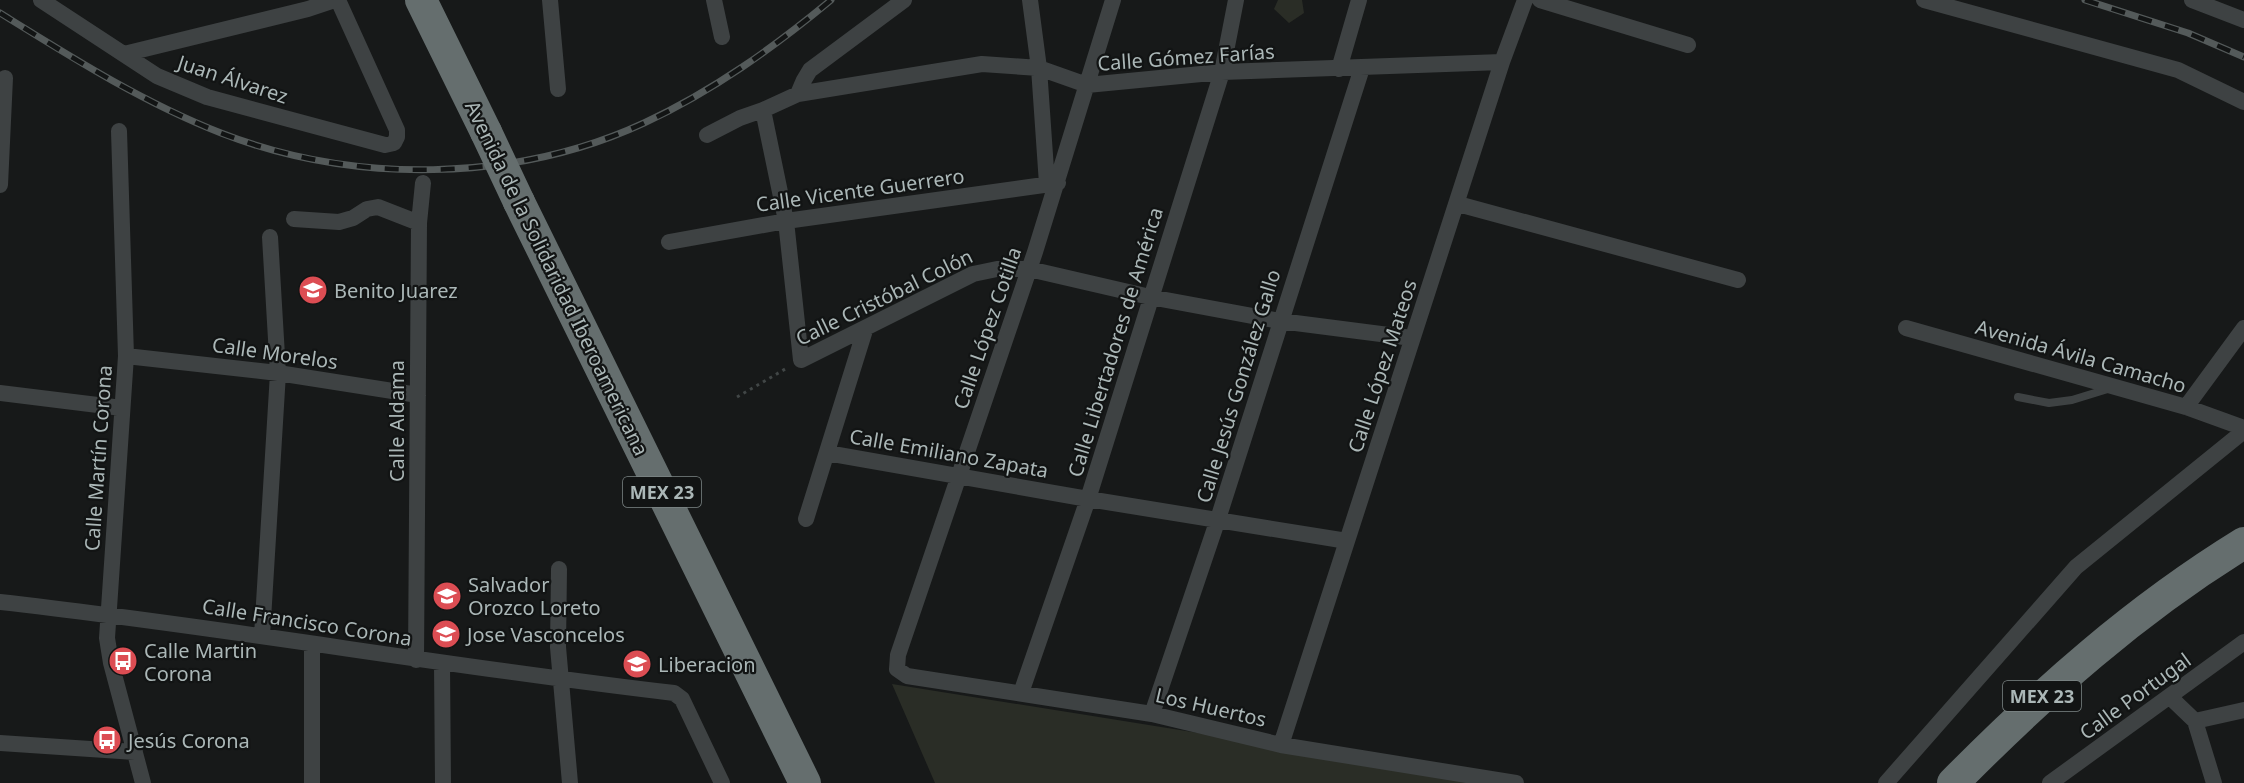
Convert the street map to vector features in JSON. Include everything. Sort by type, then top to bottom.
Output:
[{"type":"highway","name":"Avenida de la Solidaridad Iberoamericana","points":[[421,0],[805,783]]},
{"type":"highway","name":"MEX 23","points":[[1953,783],[2054,684],[2137,616],[2244,543]]},
{"type":"street","name":"Juan Álvarez","points":[[42,0],[157,76],[207,97],[385,145],[394,143],[397,130],[336,0]]},
{"type":"street","points":[[124,54],[304,4],[336,0]]},
{"type":"street","points":[[550,0],[558,89]]},
{"type":"street","points":[[714,0],[722,37]]},
{"type":"street","points":[[798,94],[810,70],[904,0]]},
{"type":"street","points":[[1030,0],[1052,184]]},
{"type":"street","name":"Calle López Cotilla","points":[[897,669],[898,655],[1029,269],[1052,184],[1087,85],[1113,0]]},
{"type":"street","name":"Calle Libertadores de América","points":[[1021,693],[1088,499],[1222,72],[1236,0]]},
{"type":"street","points":[[1339,69],[1359,0]]},
{"type":"street","name":"Calle López Mateos","points":[[1281,745],[1458,204],[1502,62],[1525,0]]},
{"type":"street","points":[[1540,0],[1688,45]]},
{"type":"street","points":[[1924,0],[2178,70],[2244,102]]},
{"type":"street","points":[[2192,0],[2244,20]]},
{"type":"street","name":"Calle Gómez Farías","points":[[707,135],[740,118],[798,94],[982,64],[1039,68],[1087,85],[1222,72],[1502,62]]},
{"type":"street","name":"Calle Jesús González Gallo","points":[[1152,714],[1218,519],[1362,68]]},
{"type":"street","points":[[0,185],[5,78]]},
{"type":"street","points":[[763,110],[786,220],[801,360]]},
{"type":"street","name":"Calle Martín Corona","points":[[119,131],[126,356],[107,638],[111,663],[143,783]]},
{"type":"street","name":"Calle Aldama","points":[[416,660],[419,223],[423,183]]},
{"type":"street","name":"Calle Vicente Guerrero","points":[[669,242],[786,220],[1052,184]]},
{"type":"street","points":[[1458,204],[1738,280]]},
{"type":"street","points":[[294,219],[339,222],[353,218],[367,209],[378,207],[419,223]]},
{"type":"street","points":[[262,636],[278,373],[270,237]]},
{"type":"street","name":"Calle Cristóbal Colón","points":[[801,360],[973,274],[997,269],[1029,269],[1150,297],[1280,321],[1413,338]]},
{"type":"street","name":"Avenida Ávila Camacho","points":[[1906,328],[2186,407],[2244,429]]},
{"type":"street","points":[[2186,407],[2244,328]]},
{"type":"street","points":[[806,519],[865,330]]},
{"type":"street","name":"Calle Morelos","points":[[126,356],[278,373],[417,395]]},
{"type":"street","points":[[0,393],[122,408]]},
{"type":"street","points":[[1886,783],[2076,567],[2244,429]]},
{"type":"street","name":"Calle Emiliano Zapata","points":[[827,453],[1088,499],[1347,540]]},
{"type":"street","points":[[559,569],[558,647],[570,783]]},
{"type":"street","name":"Calle Francisco Corona","points":[[0,602],[108,614],[442,664],[679,695],[722,783]]},
{"type":"street","name":"Calle Portugal","points":[[2050,783],[2244,642]]},
{"type":"street","points":[[312,644],[312,783]]},
{"type":"street","points":[[442,664],[443,783]]},
{"type":"street","name":"Los Huertos","points":[[897,669],[907,676],[1152,714],[1281,745],[1516,783]]},
{"type":"street","points":[[2170,697],[2195,721],[2214,783]]},
{"type":"street","points":[[2195,721],[2244,710]]},
{"type":"street","points":[[0,743],[135,752]]},
{"type":"lane","points":[[2018,397],[2049,403],[2072,400],[2115,387]]},
{"type":"path","name":"Calle Cristóbal Colón","points":[[737,397],[801,360]]},
{"type":"shaded area","points":[[1278,0],[1302,0],[1304,13],[1289,23],[1274,9]]},
{"type":"shaded area","points":[[892,684],[1511,783],[935,783]]},
{"type":"railway","points":[[0,13],[135,93],[221,133],[271,150],[324,161],[378,168],[433,170],[488,166],[542,157],[594,143],[644,123],[742,68],[831,0]]},
{"type":"railway","points":[[2085,0],[2188,33],[2244,57]]},
{"type":"place","name":"Benito Juarez","points":[[313,290]]},
{"type":"place","name":"Salvador Orozco Loreto","points":[[447,596]]},
{"type":"place","name":"Jose Vasconcelos","points":[[446,634]]},
{"type":"place","name":"Calle Martin Corona","points":[[123,661]]},
{"type":"place","name":"Liberacion","points":[[637,664]]},
{"type":"place","name":"Jesús Corona","points":[[107,740]]}]
